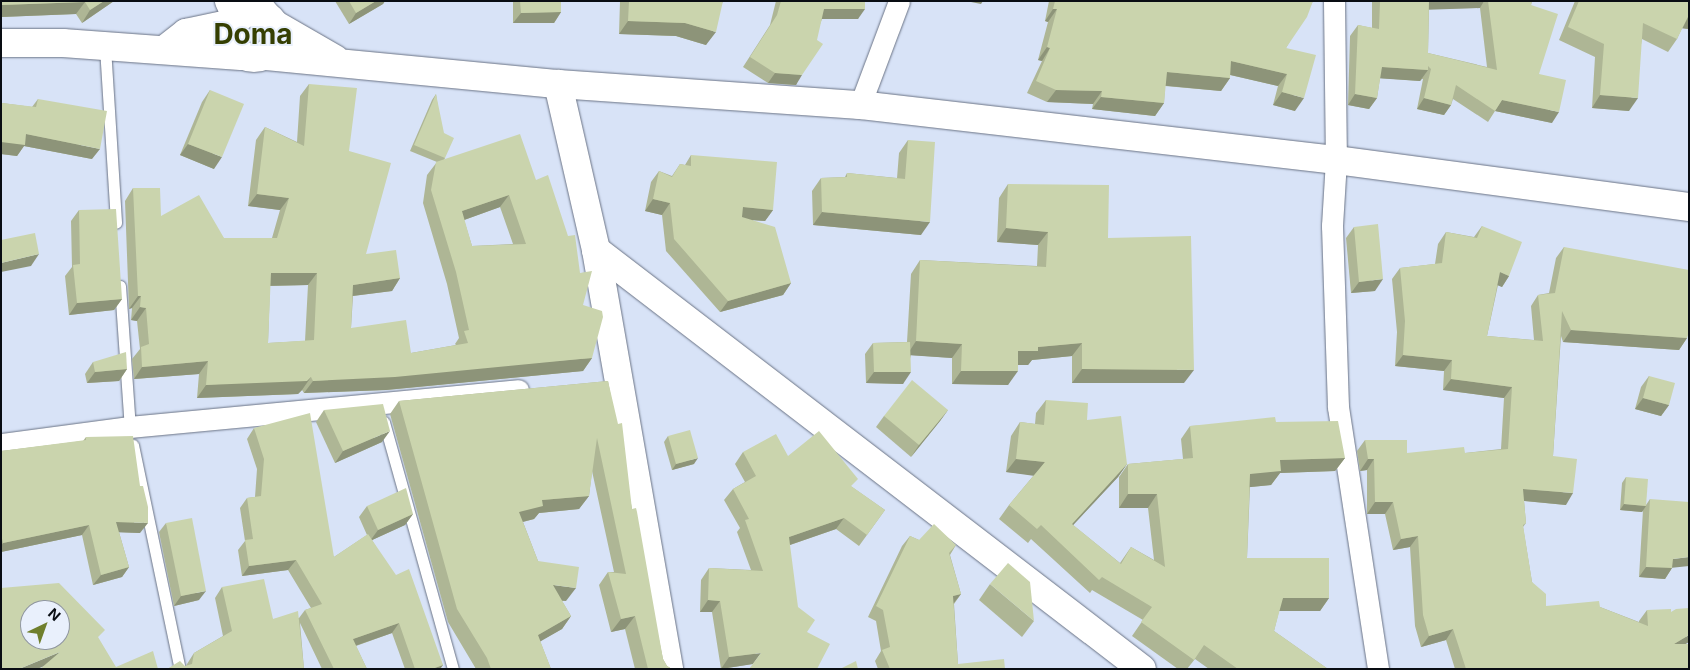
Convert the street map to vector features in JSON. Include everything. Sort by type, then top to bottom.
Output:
[{"type":"main road","points":[[249,14],[277,36],[274,48],[253,56],[233,46],[230,34],[249,14]]},
{"type":"main road","points":[[164,50],[186,33],[249,14],[343,63]]},
{"type":"main road","points":[[1,43],[105,46],[253,56],[558,84],[860,105],[1336,160],[1689,207]]},
{"type":"main road","points":[[558,84],[596,250],[609,381],[669,669]]},
{"type":"main road","points":[[596,250],[1142,669]]},
{"type":"street","points":[[860,105],[899,1]]},
{"type":"street","points":[[1334,1],[1336,160],[1332,226],[1338,407],[1378,669]]},
{"type":"street","points":[[1,444],[129,427],[542,388]]},
{"type":"lane","points":[[105,46],[117,232]]},
{"type":"lane","points":[[119,271],[129,427],[180,669]]},
{"type":"lane","points":[[379,403],[453,669]]},
{"type":"building","points":[[1,1],[104,1],[90,10],[85,2],[1,5]]},
{"type":"building","points":[[349,1],[376,1],[356,13]]},
{"type":"building","points":[[520,1],[561,1],[561,12],[521,13]]},
{"type":"building","points":[[629,1],[723,1],[716,32],[685,23],[628,21]]},
{"type":"building","points":[[781,1],[865,1],[865,9],[824,9],[817,40],[823,44],[802,75],[775,73],[750,57],[777,15]]},
{"type":"building","points":[[1055,1],[1313,1],[1307,17],[1286,48],[1316,55],[1304,98],[1282,92],[1287,74],[1231,61],[1230,78],[1167,72],[1164,103],[1101,97],[1102,91],[1056,90],[1036,81],[1050,48],[1047,47],[1057,9],[1053,9]]},
{"type":"building","points":[[1380,1],[1429,1],[1428,53],[1497,70],[1488,1],[1532,1],[1531,5],[1558,14],[1539,74],[1566,80],[1559,112],[1502,100],[1495,111],[1456,85],[1451,105],[1424,98],[1431,69],[1428,66],[1428,70],[1382,67],[1377,98],[1355,94],[1358,25],[1379,29]]},
{"type":"building","points":[[1579,1],[1689,1],[1689,15],[1677,39],[1643,23],[1638,98],[1600,95],[1604,44],[1568,27]]},
{"type":"building","points":[[309,84],[357,88],[349,151],[391,163],[366,254],[396,250],[400,278],[353,285],[351,328],[406,320],[411,353],[468,343],[464,331],[469,330],[456,272],[431,190],[436,162],[520,134],[536,180],[548,175],[568,236],[575,235],[580,273],[592,271],[583,305],[602,311],[603,317],[592,358],[395,377],[313,381],[311,377],[307,381],[206,385],[208,361],[142,367],[141,347],[149,344],[146,308],[140,307],[141,296],[138,296],[133,188],[160,188],[161,216],[199,195],[224,238],[277,238],[289,198],[257,194],[265,127],[304,146]],"holes":[[[509,195],[526,244],[472,246],[462,211]],[[271,273],[317,273],[314,340],[268,343]]]},
{"type":"building","points":[[210,90],[244,104],[222,157],[188,144]]},
{"type":"building","points":[[436,94],[444,133],[454,138],[445,158],[414,145]]},
{"type":"building","points":[[38,99],[107,111],[100,149],[26,134],[25,145],[1,142],[2,103],[36,107]]},
{"type":"building","points":[[908,140],[935,142],[930,222],[822,212],[821,178],[847,177],[847,173],[905,179]]},
{"type":"building","points":[[691,155],[777,162],[773,210],[743,207],[742,217],[775,227],[791,283],[728,301],[674,239],[670,203],[653,199],[659,171],[672,177],[680,164],[691,166]]},
{"type":"building","points":[[1008,184],[1109,185],[1108,238],[1191,236],[1194,370],[1082,369],[1082,343],[1038,347],[1038,351],[1018,351],[1018,371],[961,371],[962,344],[916,341],[920,260],[1046,267],[1048,232],[1006,228]]},
{"type":"building","points":[[116,209],[122,299],[77,303],[73,265],[80,264],[79,210]]},
{"type":"building","points":[[1378,224],[1383,279],[1359,282],[1354,227]]},
{"type":"building","points":[[1482,226],[1522,242],[1509,276],[1500,272],[1487,336],[1543,341],[1538,295],[1555,293],[1564,247],[1689,270],[1689,332],[1687,338],[1571,330],[1562,311],[1553,456],[1577,459],[1573,493],[1523,489],[1526,523],[1523,525],[1532,582],[1546,594],[1546,606],[1599,601],[1600,607],[1648,626],[1647,610],[1671,609],[1671,612],[1676,609],[1689,608],[1689,635],[1674,644],[1689,644],[1689,669],[1466,669],[1453,629],[1429,636],[1423,615],[1418,536],[1401,539],[1393,502],[1375,502],[1374,459],[1368,459],[1365,440],[1407,440],[1407,453],[1464,447],[1465,453],[1508,449],[1512,387],[1451,379],[1452,360],[1403,355],[1405,321],[1400,268],[1442,263],[1446,232],[1477,238]]},
{"type":"building","points":[[35,233],[39,254],[1,263],[1,240]]},
{"type":"building","points":[[910,342],[911,372],[874,372],[873,343]]},
{"type":"building","points":[[126,352],[127,369],[95,372],[93,362]]},
{"type":"building","points":[[1649,376],[1675,383],[1669,405],[1643,398]]},
{"type":"building","points":[[912,380],[948,410],[919,445],[884,416]]},
{"type":"building","points":[[608,381],[618,424],[622,423],[632,509],[636,508],[637,512],[663,659],[667,666],[672,669],[648,669],[635,616],[621,619],[608,572],[626,574],[597,438],[589,496],[542,500],[543,506],[519,512],[538,561],[579,567],[576,588],[553,585],[571,616],[538,635],[551,669],[491,669],[487,658],[457,609],[399,401]]},
{"type":"building","points":[[1046,400],[1088,403],[1087,420],[1121,416],[1127,464],[1072,524],[1121,564],[1131,547],[1165,567],[1157,494],[1128,494],[1128,464],[1193,458],[1190,426],[1275,417],[1276,422],[1338,421],[1345,458],[1280,460],[1281,471],[1250,474],[1247,558],[1329,558],[1329,598],[1283,598],[1274,631],[1328,669],[1238,669],[1204,645],[1194,660],[1141,622],[1152,607],[1102,577],[1099,580],[1041,525],[1037,529],[1009,505],[1045,462],[1016,459],[1020,422],[1044,425]]},
{"type":"building","points":[[383,404],[390,431],[343,451],[324,410]]},
{"type":"building","points":[[310,413],[334,557],[368,534],[396,575],[409,569],[443,665],[432,669],[415,669],[399,623],[353,639],[367,669],[334,669],[305,610],[322,604],[296,560],[249,566],[245,540],[253,539],[247,498],[261,496],[264,459],[254,428]]},
{"type":"building","points":[[690,430],[698,458],[676,464],[668,436]]},
{"type":"building","points":[[819,431],[858,479],[851,486],[885,510],[867,535],[844,518],[789,537],[798,607],[815,620],[807,632],[830,644],[817,669],[749,669],[761,653],[729,657],[720,601],[708,600],[709,568],[763,571],[745,520],[749,519],[733,489],[756,476],[743,452],[776,434],[788,456]]},
{"type":"building","points":[[133,436],[140,486],[143,486],[148,507],[148,523],[116,522],[129,567],[101,575],[89,525],[3,543],[1,534],[1,451],[86,440],[86,437]]},
{"type":"building","points":[[1626,477],[1648,479],[1646,506],[1624,504]]},
{"type":"building","points":[[406,488],[413,514],[378,530],[367,506]]},
{"type":"building","points":[[1650,499],[1689,502],[1689,557],[1673,559],[1672,568],[1646,567]]},
{"type":"building","points":[[192,518],[206,591],[181,596],[166,523]]},
{"type":"building","points":[[934,524],[956,545],[949,553],[961,594],[953,596],[958,664],[1004,659],[1005,669],[890,669],[882,650],[890,647],[883,610],[876,606],[910,536],[919,540]]},
{"type":"building","points":[[1008,563],[1030,582],[1034,621],[990,584]]},
{"type":"building","points":[[264,579],[273,619],[298,611],[304,669],[167,669],[180,661],[185,666],[192,664],[194,653],[232,631],[222,587]]},
{"type":"building","points":[[59,583],[105,630],[98,637],[116,667],[153,651],[158,669],[40,669],[60,652],[19,669],[1,669],[1,588]]},
{"type":"building","points":[[856,661],[858,669],[840,669]]},
{"type":"district","name":"Doma","points":[[253,34]]}]
